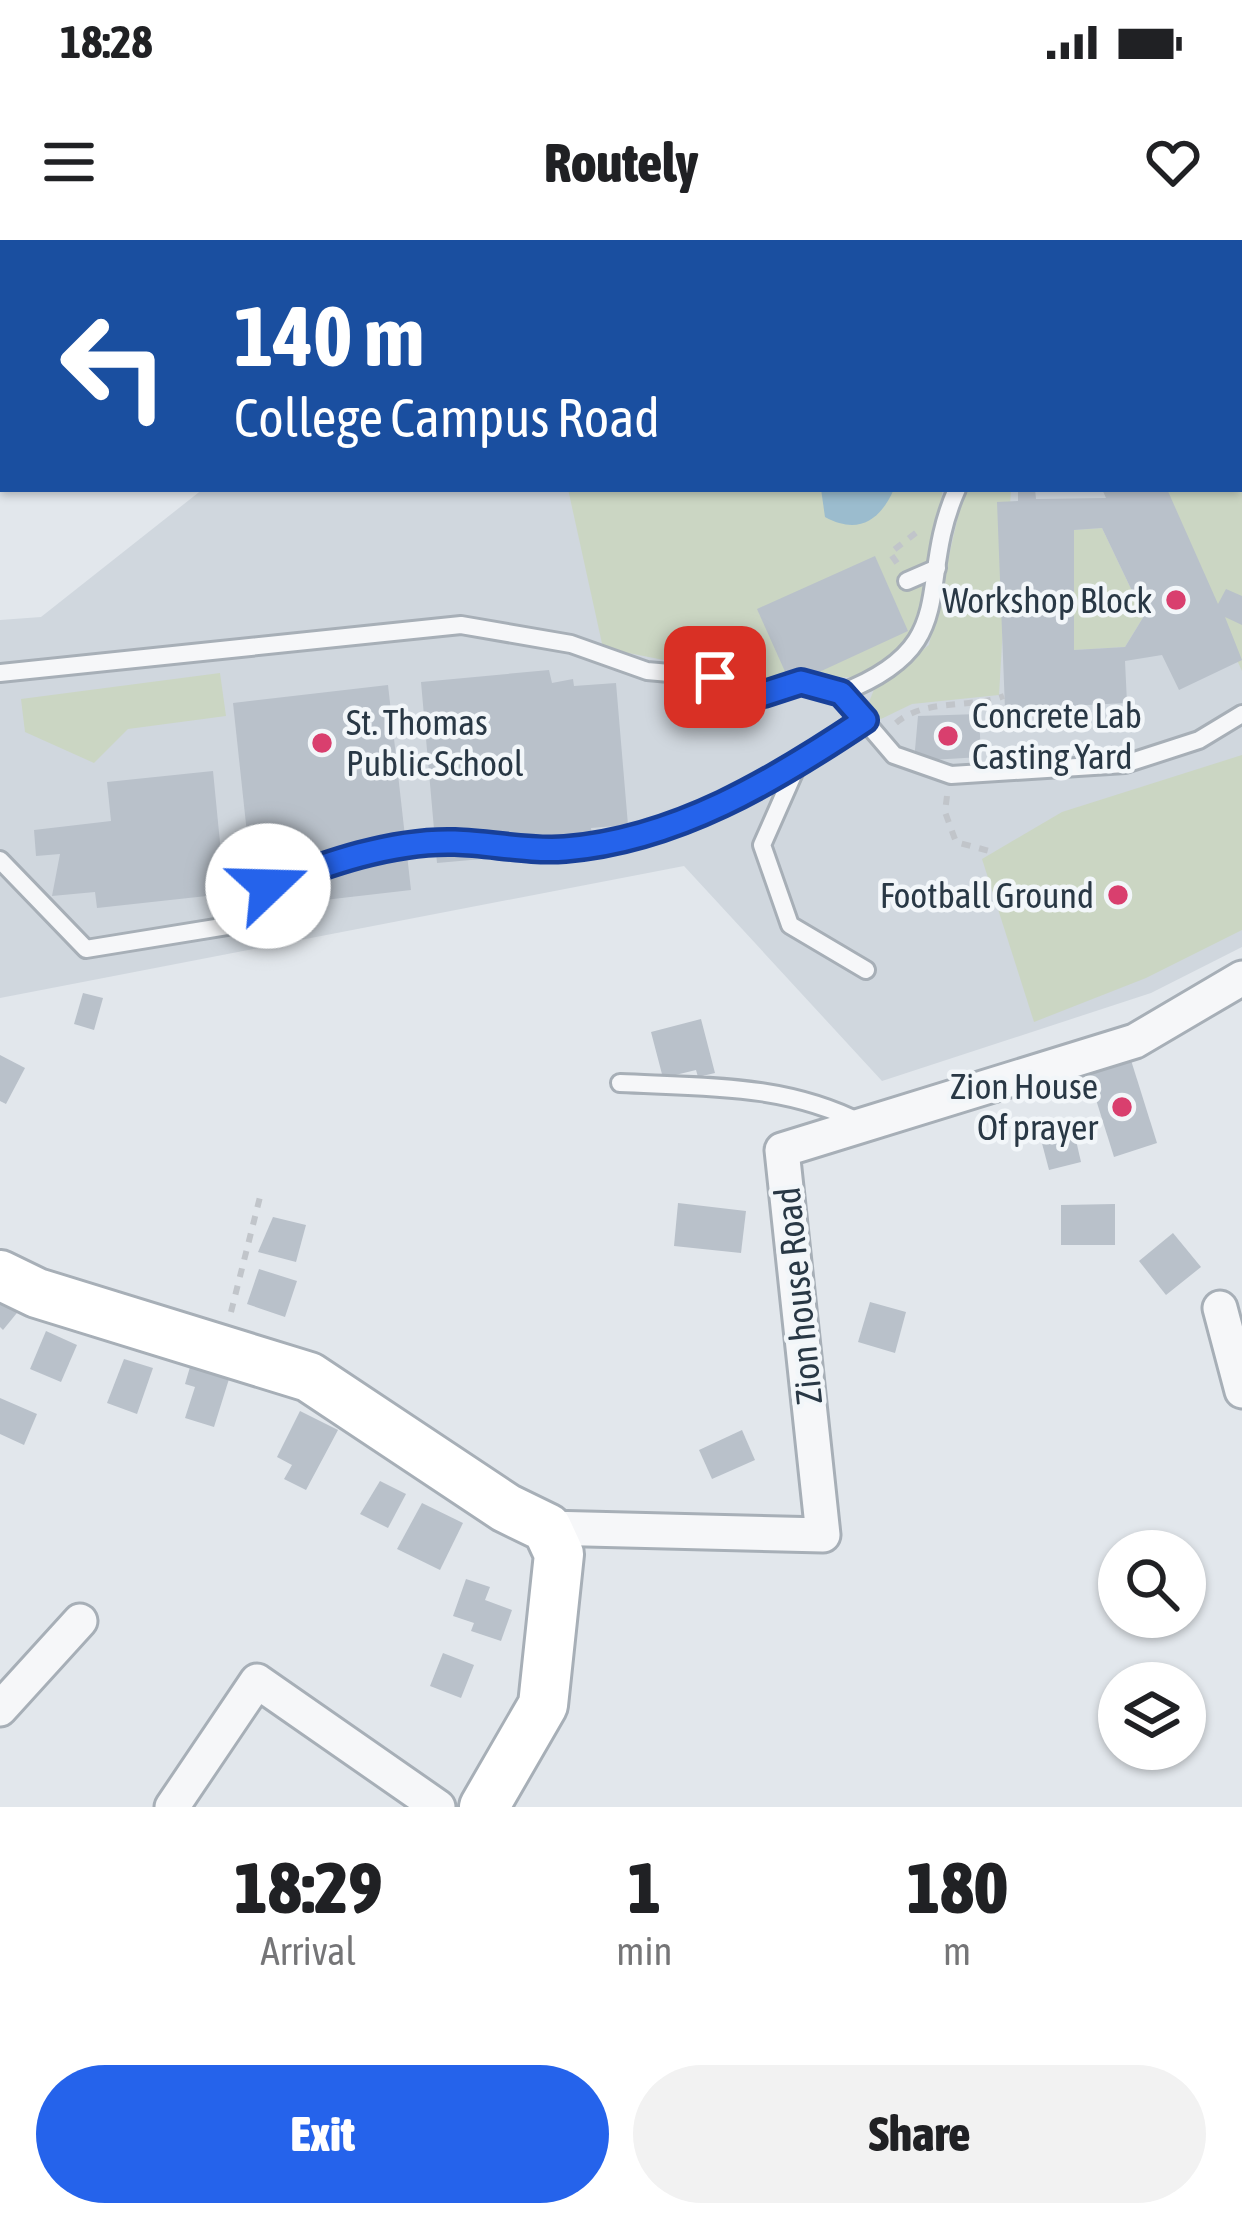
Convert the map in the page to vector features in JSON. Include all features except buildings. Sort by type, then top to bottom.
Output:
[{"type":"street","name":"Zion house Road","points":[[547,1528],[824,1535],[782,1150],[1135,1040],[1242,978]]},
{"type":"street","points":[[0,1275],[37,1293],[309,1377],[506,1508],[547,1528],[559,1554],[543,1705],[484,1807]]},
{"type":"street","points":[[1220,1308],[1242,1391]]},
{"type":"street","points":[[0,1709],[80,1621]]},
{"type":"street","points":[[172,1807],[256,1681],[438,1807]]},
{"type":"lane","points":[[841,693],[904,661],[923,637],[956,492]]},
{"type":"lane","points":[[907,580],[937,568]]},
{"type":"lane","points":[[0,673],[461,626],[571,644],[647,671],[715,677],[764,694],[801,682],[841,693],[894,754],[951,775],[1126,764],[1198,740],[1242,714]]},
{"type":"lane","points":[[0,860],[86,949],[265,920],[268,886],[334,860],[449,842],[564,849],[669,827],[797,766],[865,720]]},
{"type":"lane","points":[[797,766],[762,845],[790,925],[866,970]]},
{"type":"lane","points":[[620,1083],[721,1088],[818,1100],[864,1124]]},
{"type":"path","points":[[879,737],[912,710],[978,705],[1004,695]]},
{"type":"path","points":[[951,775],[945,812],[956,842],[993,852]]},
{"type":"path","points":[[221,1351],[260,1197]]},
{"type":"shaded area","points":[[199,492],[1242,492],[1242,947],[1151,993],[882,1081],[684,866],[0,998],[0,620],[41,617]]},
{"type":"green space","points":[[569,492],[942,492],[915,636],[858,677],[760,679],[603,648]]},
{"type":"green space","points":[[963,492],[1011,492],[999,695],[912,704],[881,719],[865,712],[875,687],[929,645]]},
{"type":"green space","points":[[1160,492],[1242,492],[1242,671]]},
{"type":"green space","points":[[1102,528],[1144,616],[1125,647],[1074,650],[1074,530]]},
{"type":"green space","points":[[220,673],[226,716],[128,729],[94,763],[25,732],[21,699]]},
{"type":"green space","name":"Football Ground","points":[[1242,755],[1242,930],[1146,978],[1034,1022],[982,859],[1062,812]]},
{"type":"water","points":[[821,492],[892,492],[867,522],[848,525],[825,517]]},
{"type":"place","name":"Workshop Block","points":[[1176,600]]},
{"type":"place","name":"Concrete Lab Casting Yard","points":[[948,736]]},
{"type":"place","name":"St. Thomas Public School","points":[[322,743]]},
{"type":"place","name":"Football Ground","points":[[1118,895]]},
{"type":"place","name":"Zion House Of prayer","points":[[1122,1107]]},
{"type":"route","points":[[268,886],[334,860],[449,842],[564,849],[669,827],[776,779],[865,720],[841,693],[801,682],[764,694],[715,677]]}]
